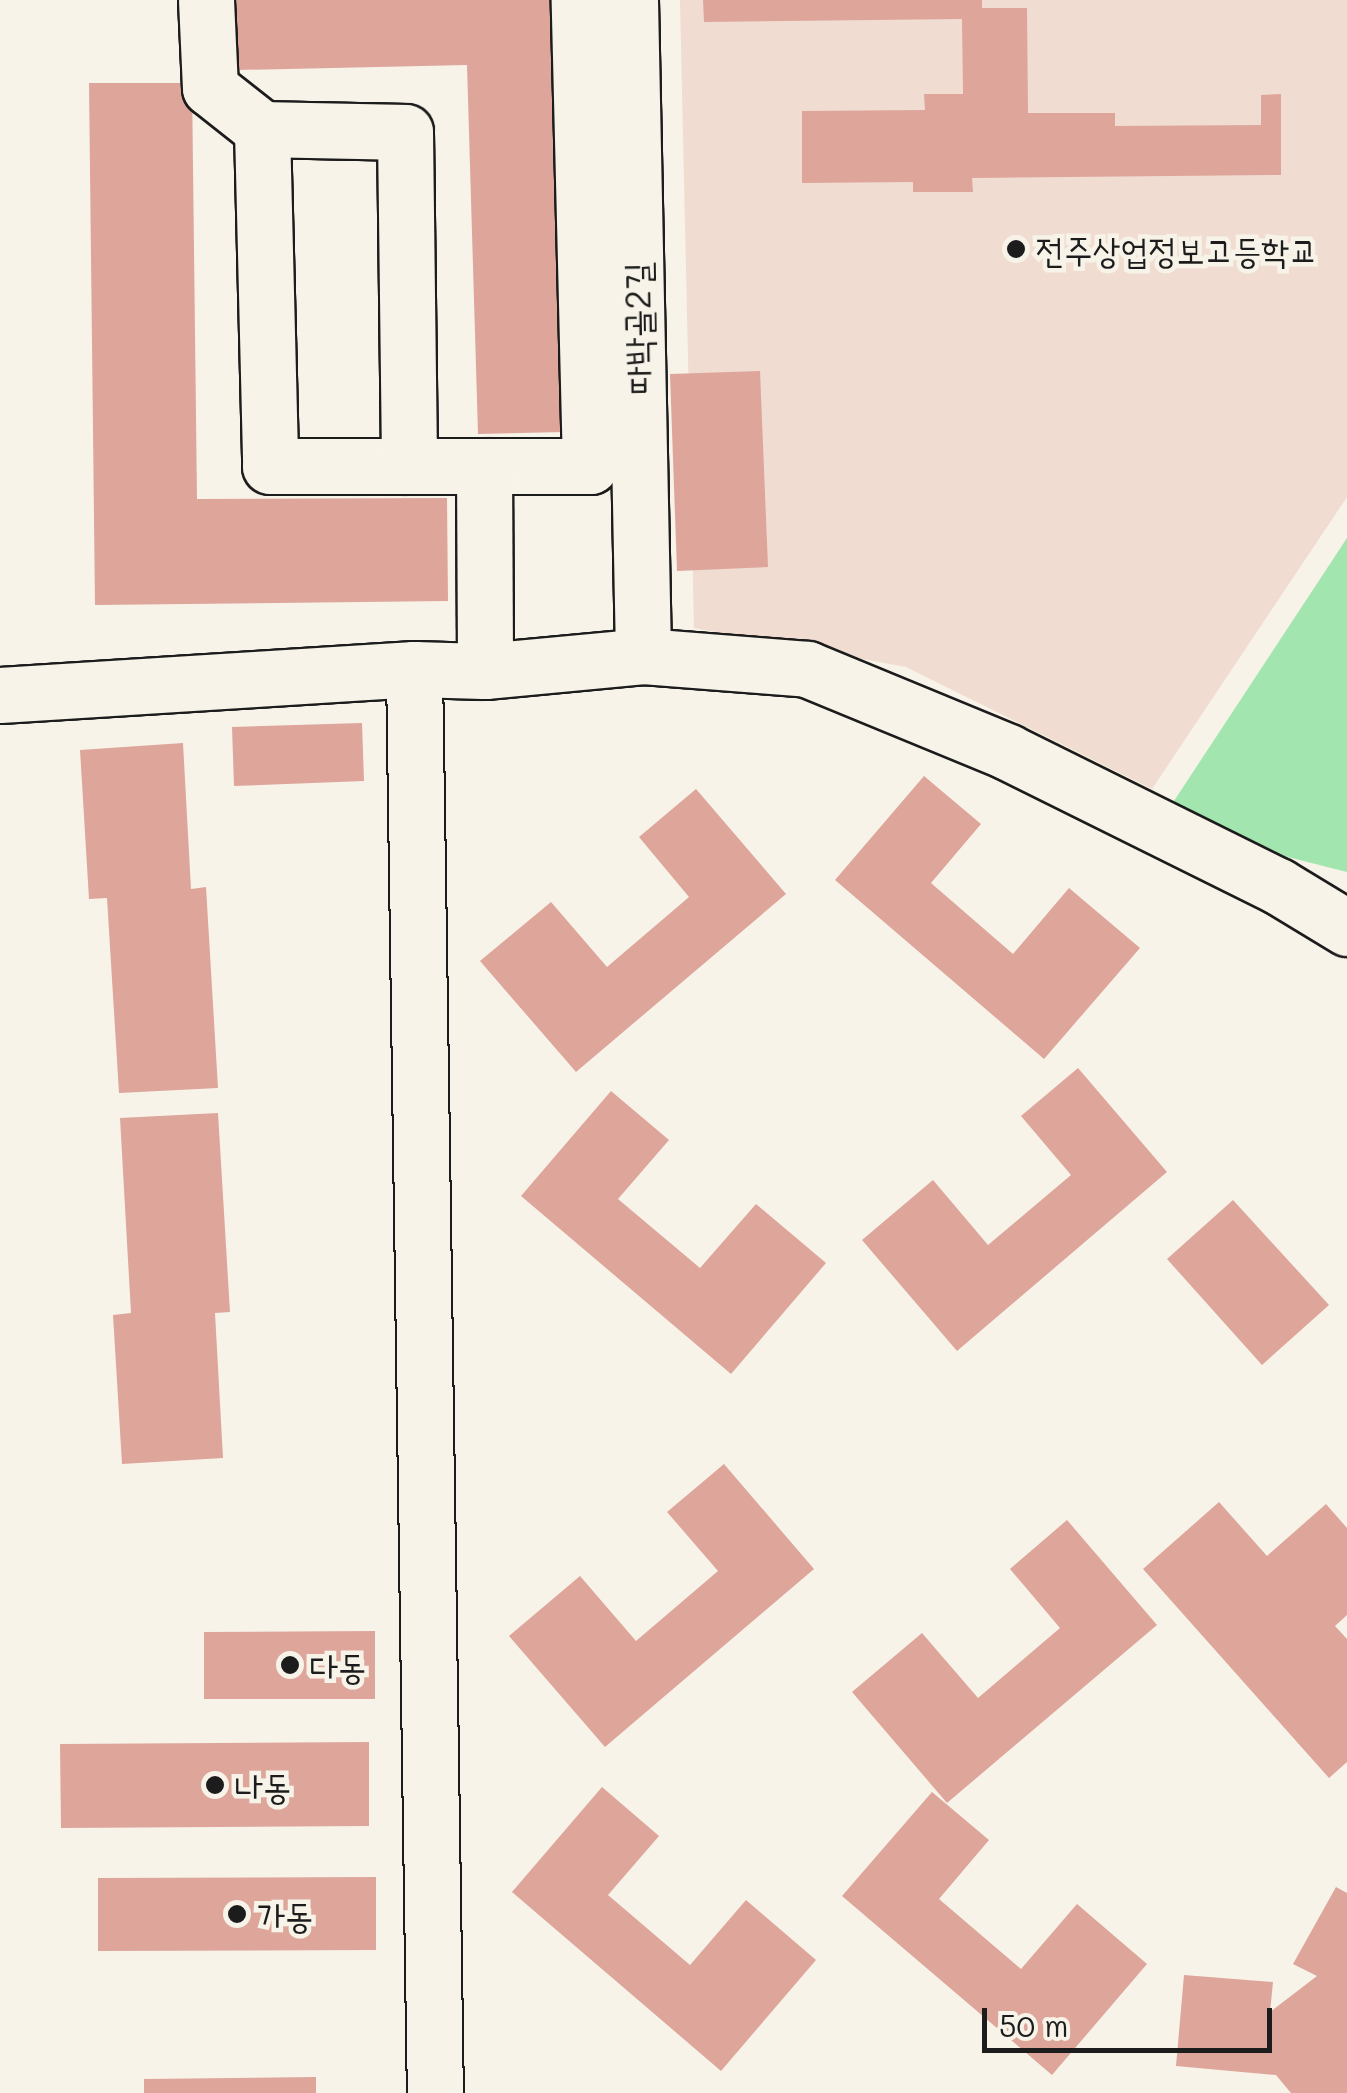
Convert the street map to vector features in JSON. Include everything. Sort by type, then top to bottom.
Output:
[{"type":"street","points":[[206,0],[210,88],[262,130],[405,132],[409,466]]},
{"type":"street","points":[[262,130],[270,466],[590,466],[579,0]]},
{"type":"street","name":"따박골2길","points":[[630,0],[644,656]]},
{"type":"street","points":[[484,466],[485,671]]},
{"type":"street","points":[[0,694],[414,669],[485,671],[644,656],[808,670],[1008,752],[1278,886],[1347,928]]},
{"type":"street","points":[[414,669],[436,2093]]},
{"type":"shaded area","name":"전주상업정보고등학교","points":[[680,0],[1347,0],[1347,497],[1152,789],[906,667],[694,628]]},
{"type":"green space","points":[[1347,538],[1347,872],[1240,845],[1170,807]]},
{"type":"building","points":[[235,0],[553,0],[565,432],[478,434],[467,65],[237,70]]},
{"type":"building","points":[[703,0],[982,0],[982,8],[1027,8],[1028,113],[1115,113],[1115,126],[1261,125],[1261,95],[1281,94],[1281,175],[972,178],[973,192],[913,192],[913,182],[802,183],[802,111],[925,110],[924,94],[963,94],[962,19],[704,22]]},
{"type":"building","points":[[89,83],[192,83],[197,499],[447,498],[448,601],[95,605]]},
{"type":"building","points":[[760,371],[768,567],[677,571],[670,374]]},
{"type":"building","points":[[362,723],[364,781],[234,786],[232,727]]},
{"type":"building","points":[[183,743],[191,889],[206,887],[218,1088],[119,1093],[107,898],[89,899],[80,750]]},
{"type":"building","points":[[924,776],[981,824],[931,883],[1013,954],[1069,888],[1140,948],[1044,1059],[835,880]]},
{"type":"building","points":[[696,789],[786,894],[576,1072],[480,961],[551,902],[607,967],[689,897],[639,837]]},
{"type":"building","points":[[1078,1068],[1167,1172],[957,1351],[862,1240],[933,1180],[988,1245],[1071,1175],[1021,1116]]},
{"type":"building","points":[[611,1091],[669,1140],[618,1199],[700,1268],[756,1204],[826,1263],[731,1374],[521,1196]]},
{"type":"building","points":[[218,1113],[230,1312],[215,1313],[223,1458],[122,1464],[113,1315],[131,1313],[120,1118]]},
{"type":"building","points":[[1233,1200],[1329,1305],[1262,1365],[1167,1259]]},
{"type":"building","points":[[724,1464],[814,1569],[605,1747],[509,1636],[580,1576],[636,1641],[718,1571],[667,1512]]},
{"type":"building","points":[[1219,1502],[1267,1556],[1326,1504],[1347,1528],[1347,1615],[1335,1626],[1347,1639],[1347,1762],[1329,1778],[1143,1569]]},
{"type":"building","points":[[1067,1520],[1157,1625],[947,1803],[852,1692],[922,1633],[978,1698],[1060,1628],[1010,1569]]},
{"type":"building","name":"다동","points":[[375,1631],[375,1699],[204,1699],[204,1632]]},
{"type":"building","name":"나동","points":[[369,1742],[369,1826],[61,1828],[60,1744]]},
{"type":"building","points":[[602,1787],[659,1836],[608,1895],[690,1965],[746,1900],[816,1960],[721,2071],[512,1892]]},
{"type":"building","points":[[932,1792],[989,1840],[939,1899],[1021,1969],[1077,1904],[1147,1964],[1052,2075],[842,1896]]},
{"type":"building","name":"가동","points":[[376,1877],[376,1950],[98,1951],[98,1878]]},
{"type":"building","points":[[1336,1887],[1347,1893],[1347,2093],[1291,2093],[1276,2075],[1176,2066],[1184,1975],[1273,1982],[1270,2012],[1317,1976],[1293,1964]]},
{"type":"building","points":[[316,2077],[316,2093],[144,2093],[144,2079]]},
{"type":"place","name":"전주상업정보고등학교","points":[[1016,249]]},
{"type":"place","name":"다동","points":[[290,1665]]},
{"type":"place","name":"나동","points":[[215,1785]]},
{"type":"place","name":"가동","points":[[237,1914]]}]
